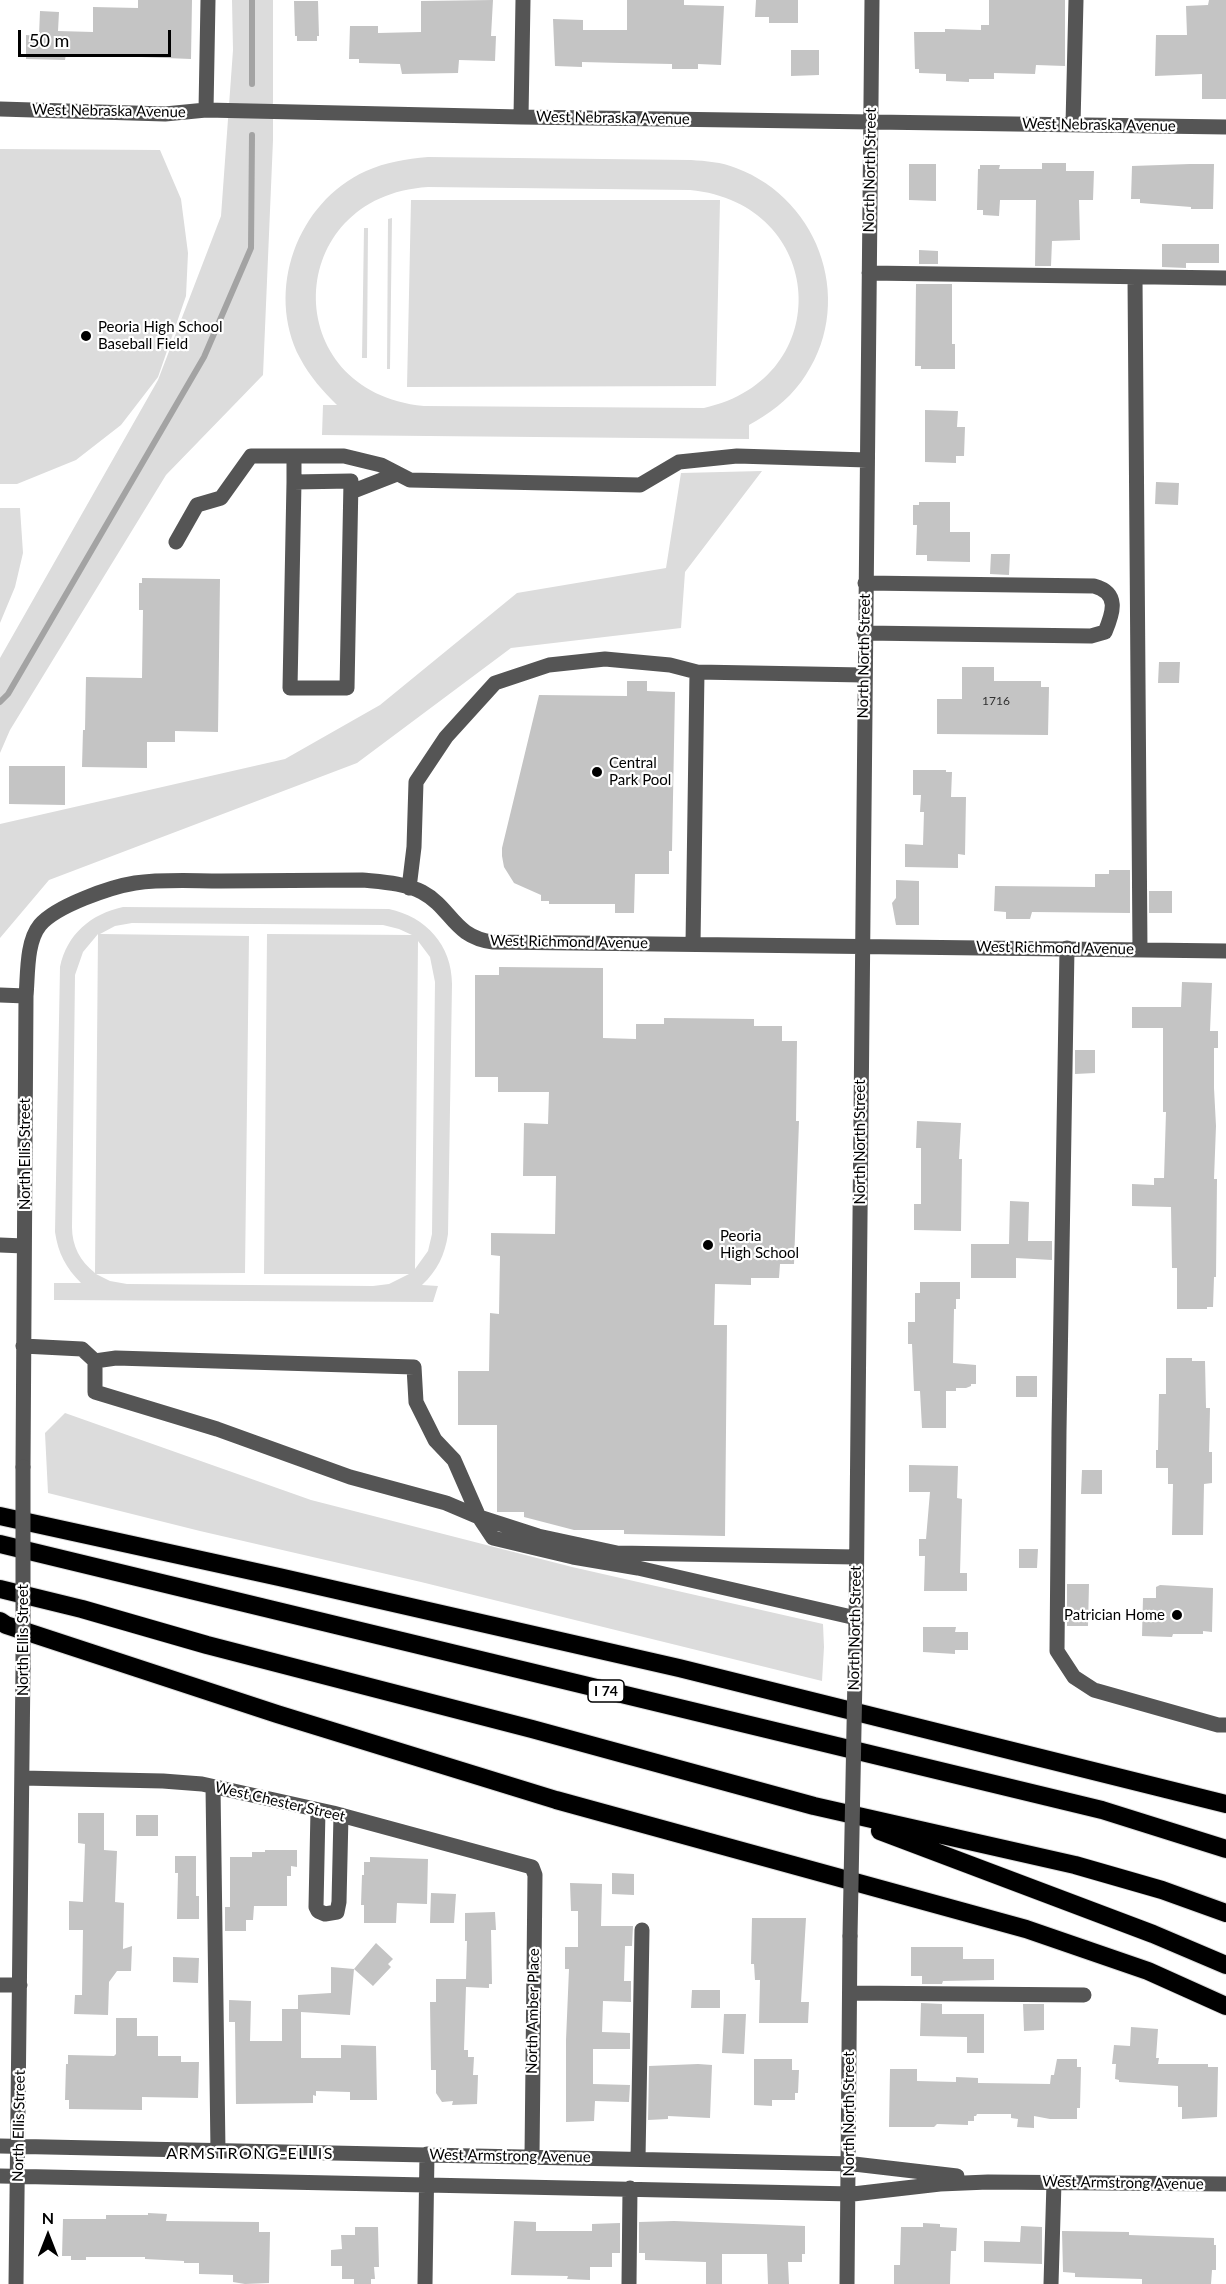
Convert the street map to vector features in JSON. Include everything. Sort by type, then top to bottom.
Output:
[{"type":"highway","points":[[0,1516],[679,1668],[1226,1804]]},
{"type":"highway","name":"I 74","points":[[0,1544],[1102,1810],[1221,1846]]},
{"type":"highway","points":[[0,1589],[814,1806],[1075,1865],[1161,1890],[1226,1913]]},
{"type":"highway","points":[[0,1621],[6,1625],[277,1714],[556,1800],[1026,1929],[1148,1971],[1226,2006]]},
{"type":"highway","points":[[814,1806],[1001,1875],[1226,1965]]},
{"type":"street","points":[[206,110],[208,0]]},
{"type":"street","points":[[520,117],[523,0]]},
{"type":"street","name":"North North Street","points":[[847,2284],[872,0]]},
{"type":"street","points":[[1073,124],[1076,0]]},
{"type":"street","name":"West Nebraska Avenue","points":[[0,109],[165,114],[206,110],[1226,127]]},
{"type":"street","points":[[869,273],[1226,279]]},
{"type":"street","points":[[1135,277],[1140,950]]},
{"type":"street","points":[[176,542],[197,505],[221,498],[251,456],[344,456],[381,465],[410,480],[640,485],[679,462],[737,456],[867,460]]},
{"type":"street","points":[[294,456],[290,688],[347,688],[351,481],[294,482]]},
{"type":"street","points":[[351,492],[398,474]]},
{"type":"street","points":[[864,633],[1091,636],[1105,632],[1112,616],[1112,599],[1105,589],[1094,586],[865,583]]},
{"type":"street","points":[[409,888],[414,847],[416,782],[446,737],[495,683],[549,665],[604,658],[670,665],[697,672],[864,675]]},
{"type":"street","points":[[693,944],[697,672]]},
{"type":"street","name":"West Richmond Avenue","points":[[26,996],[32,945],[40,925],[59,911],[88,896],[111,888],[166,881],[362,880],[409,888],[421,891],[434,900],[459,928],[472,937],[482,940],[1226,951]]},
{"type":"street","points":[[1067,948],[1057,1651],[1074,1677],[1094,1690],[1218,1725],[1226,1725]]},
{"type":"street","points":[[0,995],[26,996]]},
{"type":"street","name":"North Ellis Street","points":[[16,2284],[23,1668],[26,996]]},
{"type":"street","points":[[0,1245],[24,1246]]},
{"type":"street","points":[[23,1346],[82,1348],[95,1362],[95,1392],[217,1429],[350,1477],[446,1503],[479,1517],[538,1536],[617,1552],[856,1557]]},
{"type":"street","points":[[95,1362],[116,1358],[414,1367],[416,1402],[435,1440],[454,1460],[479,1517],[493,1538],[573,1557],[660,1573],[856,1621]]},
{"type":"street","name":"West Chester Street","points":[[22,1778],[163,1781],[213,1786],[341,1815],[532,1867]]},
{"type":"street","points":[[213,1786],[218,2151]]},
{"type":"street","points":[[318,1810],[316,1907],[321,1913],[334,1914],[339,1907],[341,1815]]},
{"type":"street","name":"North Amber Place","points":[[532,1867],[535,1875],[532,2156]]},
{"type":"street","points":[[638,2159],[642,1930]]},
{"type":"street","points":[[0,1985],[20,1985]]},
{"type":"street","points":[[850,1993],[1084,1995]]},
{"type":"street","name":"West Armstrong Avenue","points":[[0,2146],[849,2164],[1020,2181]]},
{"type":"street","points":[[425,2284],[427,2154]]},
{"type":"street","name":"West Armstrong Avenue","points":[[0,2176],[848,2193],[954,2183],[1020,2181],[1226,2184]]},
{"type":"street","points":[[1051,2284],[1054,2182]]},
{"type":"street","points":[[629,2284],[630,2188]]},
{"type":"shaded area","points":[[232,0],[273,0],[273,140],[263,375],[166,475],[10,730],[0,753],[0,658],[158,380],[221,216],[233,50]]},
{"type":"shaded area","name":"Peoria High School Baseball Field","points":[[0,149],[160,150],[181,199],[188,253],[186,296],[158,377],[121,425],[76,460],[17,484],[0,484]]},
{"type":"shaded area","points":[[428,157],[708,161],[736,168],[766,183],[790,204],[809,230],[822,259],[828,290],[827,321],[818,353],[801,382],[790,395],[771,412],[749,425],[749,439],[322,435],[323,405],[337,405],[308,371],[300,358],[290,332],[286,305],[287,278],[294,251],[306,226],[322,204],[342,185],[374,168],[396,161]],"holes":[[[428,187],[690,190],[735,202],[769,225],[790,257],[799,293],[795,330],[778,364],[747,391],[704,408],[424,406],[376,393],[342,367],[322,333],[316,295],[324,257],[345,223],[380,198]]]},
{"type":"shaded area","points":[[411,200],[720,200],[716,386],[407,387]]},
{"type":"shaded area","points":[[392,218],[390,369],[387,369],[388,219]]},
{"type":"shaded area","points":[[364,228],[368,228],[367,358],[362,358]]},
{"type":"shaded area","points":[[762,471],[685,572],[681,628],[511,648],[357,763],[49,880],[0,938],[0,824],[285,759],[380,705],[517,593],[666,568],[681,473]]},
{"type":"shaded area","points":[[0,508],[20,508],[23,553],[15,587],[0,623]]},
{"type":"shaded area","points":[[123,907],[389,909],[414,919],[434,935],[442,945],[447,957],[452,984],[448,1234],[440,1262],[422,1285],[438,1286],[433,1302],[54,1300],[54,1283],[81,1283],[64,1260],[55,1232],[60,967],[68,945],[82,927],[111,910]],"holes":[[[132,923],[383,925],[412,935],[267,934],[264,1274],[409,1274],[389,1284],[373,1286],[127,1284],[110,1281],[96,1274],[245,1273],[249,936],[100,934],[115,926]],[[98,934],[95,1272],[95,1273],[78,1253],[73,1241],[72,1227],[75,975],[83,952]],[[418,941],[430,957],[435,982],[432,1234],[428,1251],[415,1269]]]},
{"type":"shaded area","points":[[65,1413],[311,1500],[572,1567],[823,1624],[822,1681],[48,1493],[45,1433]]},
{"type":"building","points":[[138,0],[192,0],[191,59],[66,54],[65,60],[26,59],[26,35],[39,36],[40,11],[59,12],[58,31],[93,32],[93,7],[138,8]]},
{"type":"building","points":[[493,0],[491,36],[496,36],[495,61],[459,60],[458,73],[402,74],[400,64],[359,63],[359,59],[349,59],[350,26],[378,26],[378,33],[421,32],[421,1]]},
{"type":"building","points":[[627,0],[684,0],[684,5],[724,6],[721,65],[698,64],[698,69],[672,69],[672,64],[582,62],[582,67],[555,66],[553,19],[583,20],[583,30],[627,30]]},
{"type":"building","points":[[756,0],[798,0],[798,23],[769,23],[769,17],[755,17]]},
{"type":"building","points":[[989,0],[1065,0],[1065,66],[1036,65],[1035,74],[994,73],[994,79],[969,79],[969,82],[946,81],[946,74],[919,73],[919,69],[915,69],[914,32],[945,32],[945,29],[981,30],[981,25],[989,25]]},
{"type":"building","points":[[1209,0],[1226,0],[1226,99],[1202,99],[1202,74],[1155,76],[1156,35],[1187,35],[1186,6],[1208,5]]},
{"type":"building","points":[[294,1],[318,1],[319,36],[317,36],[317,41],[297,41]]},
{"type":"building","points":[[791,50],[819,50],[819,75],[791,76]]},
{"type":"building","points":[[1042,163],[1066,163],[1066,171],[1094,171],[1093,200],[1079,200],[1080,240],[1052,241],[1051,266],[1035,266],[1036,200],[1000,200],[999,216],[983,215],[983,210],[977,210],[980,165],[1000,165],[999,169],[1042,169]]},
{"type":"building","points":[[909,164],[936,164],[936,201],[909,200]]},
{"type":"building","points":[[1214,164],[1213,209],[1191,209],[1191,207],[1140,203],[1140,199],[1131,199],[1132,166]]},
{"type":"building","points":[[1162,244],[1219,244],[1219,263],[1186,263],[1186,268],[1162,267]]},
{"type":"building","points":[[919,250],[938,251],[938,264],[919,264]]},
{"type":"building","points":[[916,284],[952,284],[952,344],[955,344],[955,369],[921,369],[921,366],[915,366]]},
{"type":"building","points":[[925,410],[958,411],[957,427],[965,427],[964,456],[956,456],[956,463],[925,462]]},
{"type":"building","points":[[1156,482],[1179,483],[1178,505],[1155,504]]},
{"type":"building","points":[[919,502],[950,502],[950,532],[970,532],[970,562],[927,561],[927,555],[916,555],[917,525],[913,525],[913,505],[919,505]]},
{"type":"building","points":[[991,554],[1010,554],[1009,575],[990,574]]},
{"type":"building","points":[[142,578],[220,579],[218,732],[175,731],[175,742],[147,742],[147,768],[82,767],[86,677],[142,678],[143,610],[139,610],[139,583],[142,583]]},
{"type":"building","points":[[1159,662],[1180,662],[1179,683],[1158,683]]},
{"type":"building","points":[[962,667],[994,667],[994,681],[1041,681],[1041,687],[1049,687],[1048,735],[937,734],[937,699],[962,699]]},
{"type":"building","name":"Central Park Pool","points":[[627,681],[647,681],[647,691],[675,692],[672,851],[669,851],[669,874],[635,874],[634,913],[615,913],[615,904],[549,904],[549,901],[541,901],[541,895],[514,883],[504,867],[502,856],[539,695],[627,696]]},
{"type":"building","points":[[9,766],[65,766],[65,805],[9,804]]},
{"type":"building","points":[[913,770],[952,772],[951,797],[966,797],[965,855],[958,854],[958,868],[905,867],[905,844],[923,845],[924,812],[920,812],[921,795],[913,795]]},
{"type":"building","points":[[1109,870],[1130,870],[1130,913],[1032,912],[1030,919],[1006,919],[1006,912],[994,911],[995,886],[1095,887],[1095,874],[1109,874]]},
{"type":"building","points":[[896,880],[919,881],[919,925],[896,925],[892,903],[896,898]]},
{"type":"building","points":[[1149,891],[1172,891],[1172,913],[1149,913]]},
{"type":"building","name":"Peoria High School","points":[[499,967],[603,968],[603,1038],[636,1039],[636,1024],[664,1024],[664,1018],[754,1019],[754,1026],[782,1026],[782,1041],[797,1041],[796,1121],[799,1121],[794,1264],[780,1264],[779,1278],[751,1278],[751,1285],[715,1284],[714,1325],[727,1325],[725,1536],[624,1534],[624,1530],[574,1530],[524,1517],[524,1512],[497,1512],[497,1425],[458,1425],[458,1371],[489,1371],[490,1313],[499,1314],[500,1256],[491,1255],[491,1233],[555,1234],[556,1176],[523,1176],[524,1123],[548,1124],[549,1092],[498,1092],[498,1077],[475,1077],[475,975],[499,975]]},
{"type":"building","points":[[1182,982],[1212,983],[1210,1031],[1218,1031],[1218,1048],[1214,1048],[1216,1126],[1214,1179],[1217,1179],[1216,1277],[1214,1277],[1213,1307],[1207,1307],[1207,1309],[1177,1309],[1177,1268],[1172,1268],[1171,1207],[1132,1206],[1132,1184],[1154,1185],[1154,1178],[1164,1178],[1166,1112],[1163,1112],[1163,1028],[1132,1028],[1132,1007],[1181,1007]]},
{"type":"building","points":[[1075,1050],[1095,1050],[1095,1073],[1075,1074]]},
{"type":"building","points":[[917,1121],[961,1123],[959,1159],[962,1159],[961,1231],[914,1230],[914,1204],[921,1204],[921,1148],[916,1148]]},
{"type":"building","points":[[1010,1201],[1029,1202],[1028,1241],[1052,1241],[1052,1260],[1016,1258],[1016,1278],[971,1278],[971,1244],[1009,1244]]},
{"type":"building","points":[[920,1282],[960,1282],[960,1299],[956,1299],[956,1309],[954,1309],[953,1363],[976,1365],[976,1384],[971,1384],[966,1388],[956,1388],[956,1391],[946,1391],[946,1428],[922,1428],[920,1391],[914,1391],[912,1344],[908,1344],[908,1322],[915,1322],[915,1293],[920,1293]]},
{"type":"building","points":[[1166,1358],[1192,1358],[1192,1361],[1205,1361],[1206,1408],[1210,1408],[1209,1452],[1212,1452],[1212,1483],[1204,1484],[1203,1535],[1172,1535],[1173,1484],[1168,1484],[1168,1468],[1156,1468],[1159,1394],[1166,1394]]},
{"type":"building","points":[[1016,1376],[1037,1376],[1037,1397],[1016,1397]]},
{"type":"building","points":[[909,1465],[958,1466],[957,1498],[962,1499],[960,1573],[967,1573],[967,1591],[924,1591],[925,1556],[919,1556],[919,1539],[926,1539],[930,1492],[909,1492]]},
{"type":"building","points":[[1082,1470],[1102,1470],[1102,1494],[1081,1494]]},
{"type":"building","points":[[1019,1549],[1038,1549],[1037,1568],[1019,1568]]},
{"type":"building","points":[[1067,1584],[1089,1584],[1088,1626],[1067,1626]]},
{"type":"building","name":"Patrician Home","points":[[1160,1585],[1213,1588],[1212,1632],[1173,1634],[1172,1637],[1142,1636],[1143,1598],[1156,1598],[1156,1587]]},
{"type":"building","points":[[923,1627],[956,1627],[955,1632],[968,1632],[968,1650],[955,1650],[955,1654],[923,1652]]},
{"type":"building","points":[[78,1813],[104,1813],[104,1850],[117,1851],[115,1902],[124,1903],[123,1949],[132,1946],[131,1971],[117,1971],[109,1982],[108,2015],[74,2014],[75,1995],[82,1995],[83,1930],[69,1930],[69,1901],[83,1902],[85,1844],[78,1843]]},
{"type":"building","points":[[136,1815],[158,1815],[158,1836],[136,1836]]},
{"type":"building","points":[[265,1850],[297,1850],[297,1867],[291,1866],[291,1876],[287,1876],[287,1906],[254,1906],[253,1920],[246,1920],[246,1931],[225,1931],[225,1907],[230,1907],[230,1857],[252,1857],[252,1852],[265,1852]]},
{"type":"building","points":[[175,1856],[196,1856],[196,1896],[199,1896],[199,1919],[177,1919],[178,1873],[175,1873]]},
{"type":"building","points":[[370,1857],[428,1859],[427,1904],[397,1903],[396,1923],[364,1923],[364,1905],[361,1905],[362,1875],[364,1875],[364,1862],[370,1862]]},
{"type":"building","points":[[612,1873],[634,1874],[634,1895],[612,1894]]},
{"type":"building","points":[[570,1883],[602,1884],[601,1926],[633,1926],[632,1946],[625,1946],[624,1981],[631,1981],[631,2002],[603,2001],[602,2032],[630,2033],[630,2049],[593,2049],[593,2084],[630,2085],[629,2102],[595,2101],[594,2121],[566,2122],[569,1969],[565,1969],[565,1947],[578,1947],[578,1911],[571,1911]]},
{"type":"building","points":[[431,1893],[456,1894],[454,1923],[430,1923]]},
{"type":"building","points":[[495,1912],[496,1930],[491,1930],[492,1984],[489,1984],[489,1988],[466,1987],[464,2050],[468,2050],[468,2057],[474,2057],[473,2075],[478,2075],[477,2104],[452,2105],[453,2101],[442,2102],[436,2093],[436,2070],[431,2070],[430,2002],[436,2002],[436,1979],[466,1979],[465,1913]]},
{"type":"building","points":[[752,1918],[806,1918],[801,2002],[809,2002],[808,2023],[759,2023],[760,1980],[755,1980],[754,1964],[751,1964]]},
{"type":"building","points":[[376,1943],[393,1959],[388,1964],[391,1967],[373,1986],[354,1969]]},
{"type":"building","points":[[911,1947],[963,1947],[963,1959],[994,1959],[994,1980],[943,1981],[942,1984],[922,1984],[922,1976],[911,1976]]},
{"type":"building","points":[[173,1957],[199,1958],[198,1983],[173,1982]]},
{"type":"building","points":[[331,1967],[354,1969],[350,2015],[301,2012],[301,2058],[341,2058],[341,2045],[376,2046],[377,2100],[350,2100],[350,2092],[316,2091],[316,2096],[313,2095],[313,2103],[236,2104],[235,2022],[229,2022],[229,2000],[251,2001],[250,2041],[282,2041],[282,2009],[298,2009],[298,1995],[331,1993]]},
{"type":"building","points":[[692,1990],[720,1990],[720,2008],[691,2008]]},
{"type":"building","points":[[921,2003],[942,2004],[942,2014],[984,2014],[984,2053],[967,2053],[967,2037],[920,2036]]},
{"type":"building","points":[[1023,2004],[1044,2004],[1044,2030],[1024,2031]]},
{"type":"building","points":[[724,2014],[746,2014],[744,2054],[722,2053]]},
{"type":"building","points":[[116,2018],[137,2018],[137,2036],[158,2036],[158,2056],[181,2056],[181,2062],[199,2062],[198,2098],[142,2097],[142,2110],[69,2109],[69,2100],[65,2100],[68,2055],[114,2056],[116,2054]]},
{"type":"building","points":[[1131,2027],[1158,2029],[1156,2058],[1159,2058],[1158,2064],[1208,2064],[1208,2067],[1218,2067],[1217,2117],[1182,2119],[1182,2107],[1178,2107],[1178,2086],[1119,2082],[1115,2079],[1116,2064],[1112,2064],[1114,2045],[1130,2046]]},
{"type":"building","points":[[754,2059],[792,2059],[792,2070],[799,2070],[798,2093],[795,2093],[795,2100],[772,2100],[772,2106],[754,2105]]},
{"type":"building","points":[[1057,2059],[1077,2059],[1077,2067],[1081,2067],[1080,2108],[1077,2108],[1077,2119],[1050,2119],[1034,2116],[1034,2128],[1017,2127],[1018,2119],[1011,2118],[1011,2114],[977,2114],[974,2116],[974,2121],[968,2121],[968,2125],[889,2127],[890,2069],[917,2069],[917,2081],[956,2082],[956,2077],[978,2078],[978,2083],[1050,2084]]},
{"type":"building","points":[[712,2065],[710,2118],[668,2116],[668,2119],[648,2120],[649,2066]]},
{"type":"building","points":[[148,2213],[167,2214],[166,2221],[259,2222],[259,2232],[270,2232],[269,2283],[245,2284],[233,2282],[233,2275],[199,2274],[199,2263],[184,2263],[184,2261],[145,2259],[145,2257],[86,2257],[86,2260],[71,2260],[71,2256],[62,2256],[63,2219],[106,2219],[106,2215],[148,2215]]},
{"type":"building","points":[[514,2221],[536,2222],[536,2231],[592,2231],[592,2224],[620,2223],[620,2253],[612,2253],[612,2267],[590,2267],[590,2280],[567,2279],[568,2276],[511,2275]]},
{"type":"building","points":[[674,2221],[805,2226],[805,2254],[802,2254],[802,2262],[788,2262],[789,2284],[768,2284],[767,2254],[722,2254],[722,2284],[706,2284],[706,2262],[645,2260],[645,2253],[639,2253],[639,2222]]},
{"type":"building","points":[[923,2223],[957,2228],[956,2251],[951,2251],[950,2284],[894,2284],[894,2265],[900,2265],[901,2227],[923,2227]]},
{"type":"building","points":[[1021,2226],[1042,2227],[1042,2264],[984,2262],[984,2241],[1020,2242]]},
{"type":"building","points":[[355,2227],[378,2227],[379,2267],[374,2267],[375,2279],[371,2279],[371,2284],[354,2284],[354,2279],[342,2279],[342,2266],[331,2266],[331,2250],[342,2249],[341,2235],[355,2235]]},
{"type":"building","points":[[1062,2231],[1129,2232],[1129,2235],[1214,2238],[1216,2270],[1212,2270],[1211,2284],[1142,2284],[1142,2279],[1075,2277],[1075,2273],[1063,2272]]},
{"type":"waterway","points":[[252,0],[252,84]]},
{"type":"waterway","points":[[0,702],[8,694],[204,357],[251,248],[252,135]]},
{"type":"place","name":"Peoria High School Baseball Field","points":[[86,336]]},
{"type":"place","name":"Central Park Pool","points":[[597,772]]},
{"type":"place","name":"Peoria High School","points":[[708,1245]]},
{"type":"place","name":"Patrician Home","points":[[1177,1615]]},
{"type":"district","name":"ARMSTRONG-ELLIS","points":[[250,2154]]}]
